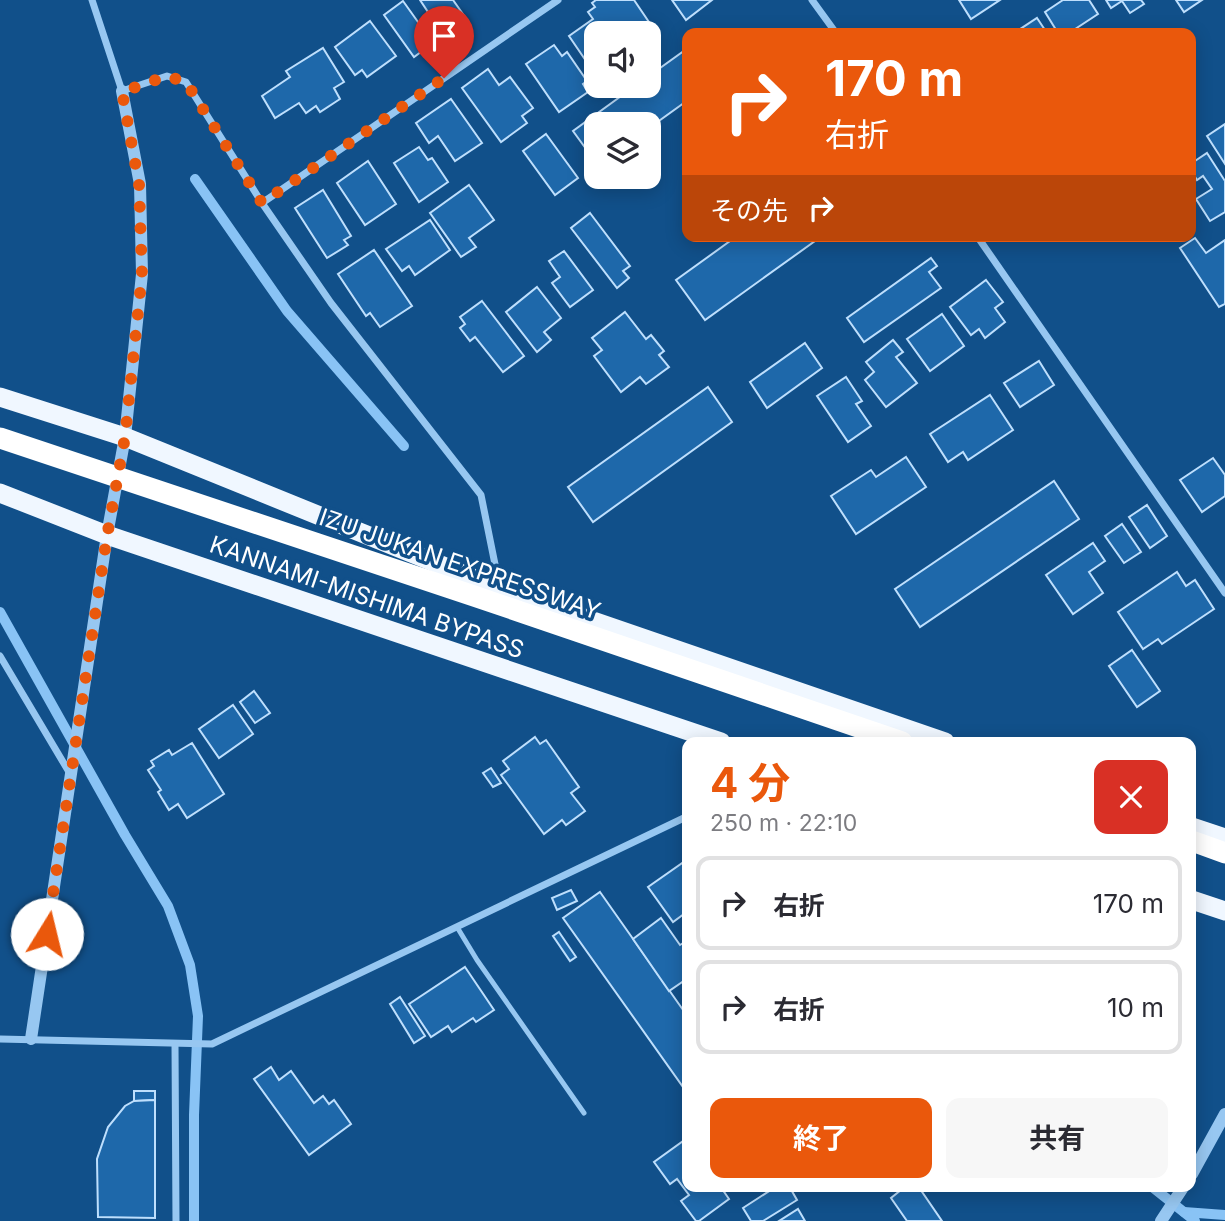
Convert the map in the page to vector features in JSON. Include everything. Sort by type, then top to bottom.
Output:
[{"type":"highway","name":"KANNAMI-MISHIMA BYPASS","points":[[0,397],[125,437],[500,589],[930,737]]},
{"type":"highway","name":"IZU JUKAN EXPRESSWAY","points":[[0,438],[887,737]]},
{"type":"highway","name":"KANNAMI-MISHIMA BYPASS","points":[[0,493],[107,536],[705,737]]},
{"type":"highway","points":[[1196,828],[1225,838]]},
{"type":"highway","points":[[1196,842],[1225,853]]},
{"type":"highway","points":[[1196,901],[1225,911]]},
{"type":"street","points":[[31,1039],[107,536],[125,437],[142,274],[139,184],[122,92],[92,0]]},
{"type":"street","points":[[262,203],[558,0]]},
{"type":"street","points":[[812,0],[832,28]]},
{"type":"street","points":[[122,92],[167,76],[186,82],[262,203],[331,303],[481,495],[500,589]]},
{"type":"street","points":[[981,242],[1225,593]]},
{"type":"street","points":[[0,656],[72,777]]},
{"type":"street","points":[[0,1039],[212,1044],[682,819]]},
{"type":"street","points":[[176,1221],[178,1044]]},
{"type":"street","points":[[1196,1166],[1225,1114]]},
{"type":"street","points":[[1161,1221],[1180,1192]]},
{"type":"lane","points":[[457,927],[477,960],[584,1112]]},
{"type":"building","points":[[420,0],[453,0],[465,17],[442,33]]},
{"type":"building","points":[[596,0],[634,0],[648,21],[590,21],[593,19],[588,12],[595,7],[592,3]]},
{"type":"building","points":[[672,0],[712,0],[686,20]]},
{"type":"building","points":[[959,0],[1000,0],[971,19]]},
{"type":"building","points":[[1063,0],[1089,0],[1098,14],[1077,28],[1055,28],[1045,12]]},
{"type":"building","points":[[1106,0],[1141,0],[1144,4],[1130,13],[1122,1],[1111,8]]},
{"type":"building","points":[[1176,0],[1202,0],[1184,12]]},
{"type":"building","points":[[403,1],[433,43],[414,57],[384,15]]},
{"type":"building","points":[[1037,18],[1044,28],[1022,28]]},
{"type":"building","points":[[370,21],[396,56],[367,77],[362,70],[355,75],[335,47]]},
{"type":"building","points":[[584,25],[584,58],[569,36]]},
{"type":"building","points":[[554,45],[562,56],[567,52],[584,77],[584,95],[559,112],[526,64]]},
{"type":"building","points":[[323,48],[344,82],[334,88],[340,99],[320,112],[316,106],[306,113],[299,103],[275,118],[262,96],[290,77],[286,71]]},
{"type":"building","points":[[682,52],[682,104],[661,119],[661,112],[599,112],[618,98],[661,98],[661,67]]},
{"type":"building","points":[[488,69],[499,85],[510,77],[533,108],[522,116],[527,123],[501,142],[462,88]]},
{"type":"building","points":[[451,99],[482,143],[455,161],[438,136],[429,143],[416,123]]},
{"type":"building","points":[[584,123],[584,146],[573,131]]},
{"type":"building","points":[[1225,124],[1225,164],[1207,136]]},
{"type":"building","points":[[546,134],[578,178],[555,195],[523,151]]},
{"type":"building","points":[[419,147],[428,160],[432,158],[448,182],[419,202],[394,163]]},
{"type":"building","points":[[1207,153],[1225,181],[1225,212],[1210,221],[1196,199],[1212,189],[1203,176],[1196,178],[1196,160]]},
{"type":"building","points":[[368,161],[396,204],[365,225],[337,183]]},
{"type":"building","points":[[469,185],[494,220],[469,238],[476,247],[461,257],[430,213]]},
{"type":"building","points":[[323,190],[351,236],[344,240],[348,245],[327,258],[295,208]]},
{"type":"building","points":[[590,213],[630,266],[623,271],[629,278],[617,288],[571,228]]},
{"type":"building","points":[[430,220],[450,250],[415,275],[409,266],[402,271],[386,249]]},
{"type":"building","points":[[1196,239],[1206,253],[1225,240],[1225,304],[1219,307],[1180,248],[1189,242],[1196,242]]},
{"type":"building","points":[[729,242],[814,242],[705,320],[676,280]]},
{"type":"building","points":[[374,250],[412,306],[380,327],[370,313],[366,316],[338,274]]},
{"type":"building","points":[[564,251],[593,290],[570,307],[552,283],[560,277],[549,261]]},
{"type":"building","points":[[931,258],[937,266],[929,272],[941,288],[864,342],[847,318]]},
{"type":"building","points":[[986,280],[1003,302],[995,308],[1005,322],[985,338],[979,329],[971,335],[950,307]]},
{"type":"building","points":[[537,287],[561,318],[544,332],[551,340],[537,352],[506,312]]},
{"type":"building","points":[[482,301],[524,356],[503,372],[475,337],[470,341],[460,328],[465,324],[460,317]]},
{"type":"building","points":[[625,312],[646,339],[651,335],[664,351],[659,355],[669,367],[646,384],[640,377],[621,392],[594,356],[602,350],[592,338]]},
{"type":"building","points":[[942,314],[964,346],[930,371],[907,339]]},
{"type":"building","points":[[893,340],[903,352],[896,357],[917,383],[886,407],[865,380],[874,372],[866,362]]},
{"type":"building","points":[[805,343],[822,368],[767,408],[750,382]]},
{"type":"building","points":[[1039,361],[1054,385],[1020,407],[1004,383]]},
{"type":"building","points":[[846,377],[862,401],[856,404],[871,426],[848,442],[817,396]]},
{"type":"building","points":[[708,387],[732,422],[593,522],[568,487]]},
{"type":"building","points":[[990,395],[1013,430],[968,460],[963,452],[948,462],[930,434]]},
{"type":"building","points":[[906,457],[926,487],[856,534],[831,496],[871,470],[876,477]]},
{"type":"building","points":[[1213,458],[1225,475],[1225,496],[1202,512],[1180,480]]},
{"type":"building","points":[[1054,481],[1079,519],[920,627],[895,589]]},
{"type":"building","points":[[1147,505],[1167,536],[1150,548],[1129,517]]},
{"type":"building","points":[[1122,524],[1141,552],[1124,563],[1105,536]]},
{"type":"building","points":[[1093,543],[1105,561],[1089,572],[1103,593],[1073,614],[1046,575]]},
{"type":"building","points":[[1177,572],[1186,586],[1195,580],[1214,609],[1162,644],[1158,639],[1143,649],[1118,612]]},
{"type":"building","points":[[1132,650],[1160,691],[1137,707],[1109,666]]},
{"type":"building","points":[[254,691],[270,713],[255,723],[240,702]]},
{"type":"building","points":[[233,705],[253,734],[219,758],[199,729]]},
{"type":"building","points":[[535,737],[540,744],[546,740],[579,787],[571,793],[585,811],[566,825],[562,820],[544,834],[501,775],[509,769],[503,761]]},
{"type":"building","points":[[192,743],[224,794],[187,818],[178,804],[169,810],[158,792],[161,790],[148,770],[154,766],[151,761],[169,750],[172,755]]},
{"type":"building","points":[[491,768],[501,783],[493,787],[483,773]]},
{"type":"building","points":[[682,863],[682,915],[673,922],[648,887]]},
{"type":"building","points":[[571,890],[577,901],[557,910],[552,898]]},
{"type":"building","points":[[600,892],[682,1008],[682,1086],[563,918]]},
{"type":"building","points":[[661,918],[680,945],[682,944],[682,982],[669,991],[633,939]]},
{"type":"building","points":[[559,932],[576,957],[570,961],[553,936]]},
{"type":"building","points":[[465,967],[494,1010],[476,1022],[473,1018],[452,1032],[448,1026],[431,1037],[409,1004]]},
{"type":"building","points":[[400,997],[425,1036],[414,1043],[390,1004]]},
{"type":"building","points":[[271,1067],[279,1080],[291,1071],[314,1103],[323,1096],[329,1104],[334,1100],[351,1124],[309,1155],[254,1079]]},
{"type":"building","points":[[134,1091],[155,1091],[155,1100],[134,1101]]},
{"type":"building","points":[[155,1100],[155,1218],[98,1217],[97,1159],[108,1127],[125,1106],[134,1101]]},
{"type":"building","points":[[682,1142],[682,1186],[677,1179],[670,1184],[654,1162]]},
{"type":"building","points":[[687,1192],[724,1192],[729,1199],[696,1221],[681,1201],[689,1195]]},
{"type":"building","points":[[768,1192],[792,1192],[797,1200],[763,1221],[751,1221],[743,1208]]},
{"type":"building","points":[[898,1192],[922,1192],[942,1221],[907,1221],[891,1198]]},
{"type":"building","points":[[798,1209],[805,1221],[779,1221]]},
{"type":"waterway","points":[[195,179],[287,311],[404,446]]},
{"type":"waterway","points":[[0,612],[125,835],[168,906],[190,965],[198,1016],[194,1221]]},
{"type":"waterway","points":[[1159,1192],[1195,1221]]},
{"type":"waterway","points":[[1184,1212],[1225,1215]]},
{"type":"route","points":[[47,934],[107,536],[125,437],[142,274],[139,184],[122,92],[167,76],[186,82],[262,203],[444,78]]}]
